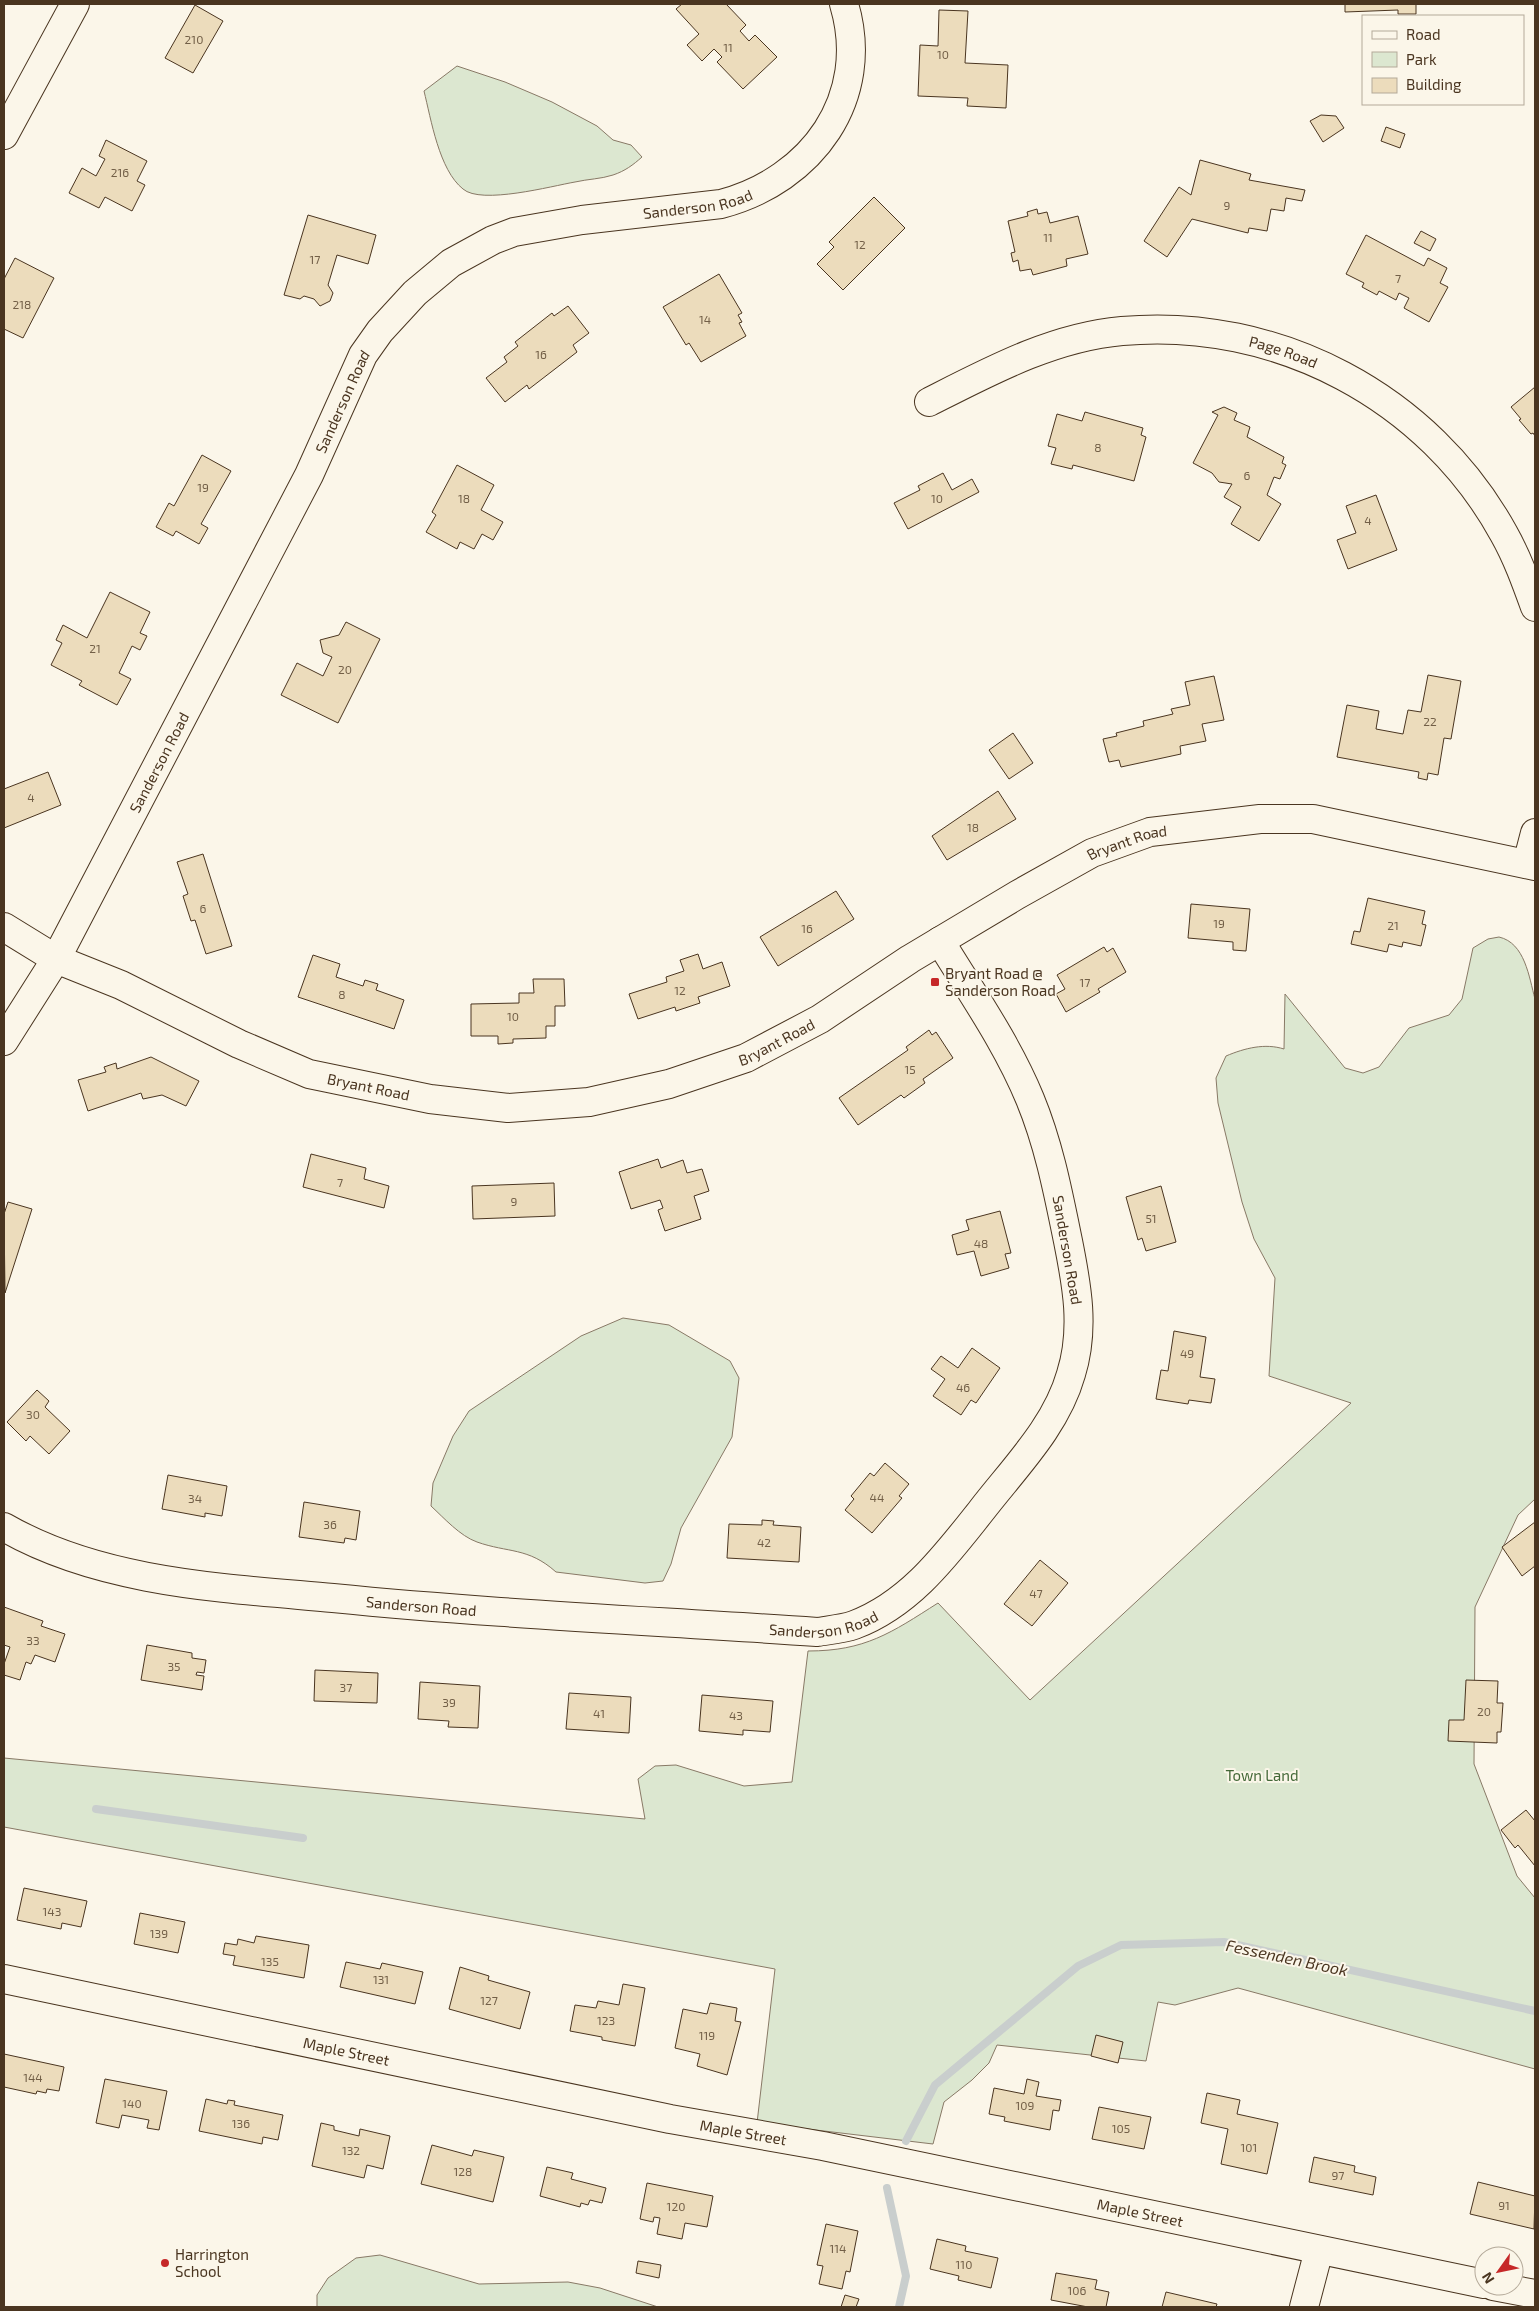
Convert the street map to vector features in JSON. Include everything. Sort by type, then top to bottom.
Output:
[{"type":"street","points":[[4,135],[75,4]]},
{"type":"street","name":"Sanderson Road","points":[[4,1041],[56,959],[309,475],[363,355],[380,331],[415,293],[451,263],[493,240],[514,232],[582,220],[721,204],[741,199],[784,177],[818,145],[839,109],[850,64],[848,24],[844,4]]},
{"type":"street","name":"Page Road","points":[[929,402],[1000,365],[1076,340],[1122,331],[1166,330],[1205,332],[1247,339],[1290,352],[1328,367],[1362,386],[1397,410],[1457,466],[1482,499],[1504,534],[1522,570],[1535,607]]},
{"type":"street","name":"Bryant Road","points":[[4,927],[56,959],[121,985],[239,1044],[309,1074],[430,1099],[508,1108],[589,1102],[669,1084],[746,1058],[820,1019],[940,941],[1092,854],[1150,832],[1260,819],[1313,819],[1531,865]]},
{"type":"street","points":[[1531,865],[1535,833]]},
{"type":"street","name":"Sanderson Road","points":[[4,1527],[37,1546],[107,1570],[245,1590],[389,1604],[817,1632],[852,1626],[880,1614],[901,1598],[941,1561],[1046,1428],[1071,1375],[1078,1345],[1080,1318],[1078,1288],[1055,1176],[1044,1137],[1029,1098],[1012,1062],[940,941]]},
{"type":"street","name":"Maple Street","points":[[4,1979],[670,2118],[823,2146],[1474,2282]]},
{"type":"street","points":[[1304,2307],[1319,2250]]},
{"type":"green space","points":[[457,66],[505,82],[552,102],[597,126],[613,140],[631,145],[642,157],[625,170],[613,175],[534,190],[500,195],[485,195],[463,189],[448,170],[442,157],[424,91]]},
{"type":"green space","name":"Town Land","points":[[1499,937],[1508,940],[1520,953],[1528,971],[1535,999],[1535,1499],[1518,1515],[1475,1607],[1474,1764],[1517,1876],[1535,1898],[1535,2069],[1238,1988],[1175,2005],[1158,2002],[1146,2061],[997,2045],[989,2063],[972,2080],[944,2102],[933,2144],[757,2123],[775,1969],[4,1827],[4,1758],[645,1819],[638,1779],[655,1766],[676,1765],[744,1786],[792,1782],[808,1651],[846,1648],[862,1644],[906,1623],[938,1603],[1030,1700],[1351,1403],[1269,1376],[1275,1278],[1254,1239],[1242,1202],[1218,1103],[1216,1078],[1226,1056],[1255,1047],[1270,1046],[1284,1049],[1285,994],[1345,1068],[1363,1073],[1379,1067],[1409,1028],[1449,1015],[1462,999],[1473,948],[1488,939]]},
{"type":"green space","points":[[623,1318],[669,1325],[730,1361],[739,1378],[732,1437],[681,1528],[671,1564],[663,1581],[645,1583],[556,1572],[546,1564],[527,1554],[477,1542],[458,1531],[431,1506],[433,1483],[453,1436],[469,1411],[581,1336]]},
{"type":"green space","points":[[380,2255],[479,2284],[568,2282],[600,2288],[658,2307],[317,2307],[317,2295],[328,2278],[356,2258]]},
{"type":"building","points":[[682,4],[726,4],[746,25],[740,31],[749,41],[755,35],[777,57],[743,89],[717,62],[722,57],[714,49],[702,61],[687,45],[699,34],[676,9]]},
{"type":"building","points":[[1345,4],[1416,4],[1416,14],[1398,14],[1398,10],[1345,12]]},
{"type":"building","points":[[195,5],[223,21],[193,73],[165,58]]},
{"type":"building","points":[[939,10],[968,11],[965,63],[1008,65],[1006,108],[967,106],[968,98],[918,96],[920,45],[938,46]]},
{"type":"building","points":[[1321,115],[1336,116],[1344,128],[1323,142],[1310,121]]},
{"type":"building","points":[[1386,127],[1405,134],[1400,148],[1381,141]]},
{"type":"building","points":[[106,140],[147,161],[137,181],[145,185],[132,211],[105,197],[99,208],[69,193],[82,168],[96,176],[105,159],[99,156]]},
{"type":"building","points":[[1200,160],[1251,174],[1249,180],[1305,190],[1302,201],[1286,198],[1284,211],[1271,209],[1267,231],[1249,228],[1248,233],[1192,219],[1167,257],[1144,241],[1179,187],[1191,195]]},
{"type":"building","points":[[874,197],[905,228],[843,290],[817,264],[834,247],[829,242]]},
{"type":"building","points":[[1037,209],[1038,214],[1047,212],[1050,223],[1078,216],[1088,254],[1066,259],[1067,266],[1033,275],[1031,269],[1020,271],[1018,260],[1013,262],[1011,253],[1015,252],[1008,221],[1028,216],[1027,212]]},
{"type":"building","points":[[308,215],[376,235],[368,264],[337,255],[328,285],[333,293],[330,301],[320,306],[314,299],[304,296],[300,299],[284,295]]},
{"type":"building","points":[[1421,231],[1436,239],[1430,251],[1414,243]]},
{"type":"building","points":[[1366,235],[1424,266],[1428,258],[1447,268],[1440,283],[1448,287],[1429,322],[1404,308],[1409,298],[1399,293],[1396,300],[1379,291],[1377,295],[1362,287],[1364,283],[1346,274]]},
{"type":"building","points":[[15,258],[54,278],[23,338],[4,329],[4,279]]},
{"type":"building","points":[[719,274],[742,313],[738,315],[742,322],[739,323],[746,336],[701,362],[689,343],[686,345],[663,307]]},
{"type":"building","points":[[568,306],[589,333],[573,345],[577,352],[529,389],[527,385],[505,402],[486,378],[507,362],[504,357],[518,346],[515,342],[552,313],[554,316]]},
{"type":"building","points":[[1535,387],[1535,436],[1519,420],[1521,419],[1511,407]]},
{"type":"building","points":[[1224,407],[1237,413],[1234,420],[1250,427],[1247,437],[1284,457],[1282,463],[1286,465],[1280,479],[1274,477],[1267,495],[1281,504],[1259,541],[1231,524],[1241,507],[1224,497],[1232,484],[1219,482],[1212,473],[1193,463],[1218,415],[1212,412]]},
{"type":"building","points":[[1085,412],[1143,428],[1141,435],[1146,437],[1134,481],[1073,465],[1072,469],[1051,464],[1056,448],[1048,446],[1057,414],[1082,421]]},
{"type":"building","points":[[202,455],[231,471],[201,524],[208,528],[199,544],[176,531],[173,536],[156,527],[169,503],[174,506]]},
{"type":"building","points":[[457,465],[494,485],[481,510],[503,522],[493,540],[482,534],[474,549],[460,542],[457,549],[426,532],[436,515],[432,512]]},
{"type":"building","points":[[943,473],[952,490],[972,479],[979,492],[908,529],[894,503],[920,490],[918,486]]},
{"type":"building","points":[[1376,495],[1397,550],[1348,569],[1337,540],[1356,533],[1346,506]]},
{"type":"building","points":[[110,592],[150,612],[140,633],[147,636],[140,650],[132,646],[119,673],[131,679],[117,705],[79,685],[82,681],[51,665],[62,643],[56,640],[63,625],[87,638]]},
{"type":"building","points":[[346,622],[380,639],[338,723],[281,695],[297,663],[323,676],[332,657],[323,653],[320,640],[339,635]]},
{"type":"building","points":[[1428,675],[1461,681],[1451,739],[1444,738],[1438,775],[1428,773],[1427,780],[1418,778],[1419,772],[1337,757],[1347,705],[1379,711],[1376,729],[1403,734],[1408,710],[1421,712]]},
{"type":"building","points":[[1214,676],[1224,720],[1202,724],[1206,741],[1180,746],[1181,754],[1121,767],[1119,760],[1109,762],[1103,739],[1117,736],[1116,733],[1144,726],[1143,721],[1173,714],[1171,709],[1190,705],[1185,682]]},
{"type":"building","points":[[1013,733],[1033,763],[1009,779],[989,750]]},
{"type":"building","points":[[48,772],[61,805],[4,828],[4,789]]},
{"type":"building","points":[[998,791],[1016,819],[947,860],[932,836]]},
{"type":"building","points":[[203,854],[232,946],[206,954],[195,920],[191,921],[183,896],[188,894],[177,862]]},
{"type":"building","points":[[836,891],[854,919],[778,966],[760,937]]},
{"type":"building","points":[[1368,898],[1425,911],[1422,924],[1426,925],[1421,946],[1403,942],[1402,947],[1389,944],[1387,952],[1351,944],[1354,931],[1360,932]]},
{"type":"building","points":[[1191,904],[1250,909],[1246,951],[1233,950],[1233,942],[1188,938]]},
{"type":"building","points":[[1104,947],[1107,952],[1113,948],[1126,972],[1098,989],[1100,992],[1066,1012],[1056,994],[1065,989],[1057,975]]},
{"type":"building","points":[[698,954],[703,969],[722,962],[730,986],[698,997],[700,1003],[676,1011],[675,1007],[638,1019],[629,994],[667,982],[666,977],[684,971],[680,960]]},
{"type":"building","points":[[313,955],[340,964],[336,977],[363,986],[365,980],[378,984],[376,990],[404,1000],[394,1029],[298,997]]},
{"type":"building","points":[[533,979],[564,979],[565,1006],[555,1006],[555,1026],[546,1026],[546,1038],[513,1039],[513,1043],[498,1044],[498,1036],[471,1036],[471,1004],[519,1003],[519,993],[534,993]]},
{"type":"building","points":[[929,1030],[932,1035],[936,1032],[953,1058],[923,1079],[925,1083],[904,1098],[901,1095],[858,1125],[839,1098],[908,1050],[906,1047]]},
{"type":"building","points":[[151,1057],[199,1081],[186,1106],[162,1095],[143,1099],[141,1093],[88,1111],[78,1080],[106,1072],[104,1067],[116,1063],[117,1069]]},
{"type":"building","points":[[311,1154],[366,1168],[364,1179],[389,1186],[384,1208],[303,1187]]},
{"type":"building","points":[[658,1159],[661,1168],[683,1160],[687,1173],[702,1169],[709,1191],[694,1196],[701,1219],[665,1231],[658,1210],[663,1208],[660,1200],[631,1209],[619,1172]]},
{"type":"building","points":[[554,1183],[555,1216],[473,1219],[472,1186]]},
{"type":"building","points":[[1161,1186],[1176,1242],[1146,1251],[1142,1238],[1138,1240],[1126,1197]]},
{"type":"building","points":[[8,1202],[32,1209],[5,1293],[4,1214]]},
{"type":"building","points":[[1000,1211],[1011,1253],[1005,1254],[1009,1268],[981,1276],[974,1251],[957,1255],[952,1235],[969,1230],[966,1220]]},
{"type":"building","points":[[1174,1331],[1206,1337],[1200,1377],[1215,1379],[1211,1403],[1189,1400],[1188,1404],[1156,1399],[1161,1370],[1168,1371]]},
{"type":"building","points":[[972,1348],[1000,1368],[976,1403],[971,1400],[961,1415],[933,1396],[945,1379],[931,1369],[941,1356],[958,1368]]},
{"type":"building","points":[[37,1390],[49,1401],[45,1407],[70,1431],[49,1454],[30,1436],[26,1441],[7,1422]]},
{"type":"building","points":[[885,1463],[909,1484],[899,1496],[902,1498],[872,1533],[845,1510],[854,1499],[851,1496],[870,1473],[874,1476]]},
{"type":"building","points":[[168,1475],[227,1486],[222,1516],[205,1513],[205,1517],[162,1509]]},
{"type":"building","points":[[304,1502],[360,1511],[356,1540],[345,1538],[344,1543],[299,1537]]},
{"type":"building","points":[[762,1520],[774,1521],[773,1525],[801,1527],[799,1562],[727,1558],[729,1524],[762,1525]]},
{"type":"building","points":[[1535,1522],[1535,1566],[1522,1576],[1502,1547]]},
{"type":"building","points":[[1040,1560],[1068,1583],[1032,1626],[1004,1604]]},
{"type":"building","points":[[4,1607],[43,1621],[41,1626],[65,1634],[55,1662],[35,1655],[31,1664],[26,1662],[20,1680],[4,1675],[4,1664],[10,1647],[4,1645]]},
{"type":"building","points":[[147,1645],[192,1653],[192,1658],[206,1660],[204,1673],[197,1672],[196,1675],[204,1676],[202,1690],[141,1680]]},
{"type":"building","points":[[315,1670],[378,1673],[377,1703],[314,1701]]},
{"type":"building","points":[[1466,1680],[1498,1681],[1497,1703],[1503,1703],[1501,1732],[1497,1732],[1497,1743],[1448,1741],[1449,1720],[1464,1720]]},
{"type":"building","points":[[420,1682],[480,1686],[478,1728],[448,1727],[449,1721],[418,1719]]},
{"type":"building","points":[[569,1693],[631,1697],[629,1733],[566,1729]]},
{"type":"building","points":[[702,1695],[773,1701],[770,1732],[743,1730],[743,1735],[699,1731]]},
{"type":"building","points":[[1526,1810],[1535,1821],[1535,1866],[1518,1845],[1515,1848],[1501,1830]]},
{"type":"building","points":[[24,1888],[87,1901],[81,1927],[62,1923],[61,1929],[17,1920]]},
{"type":"building","points":[[140,1913],[185,1922],[178,1953],[134,1944]]},
{"type":"building","points":[[256,1936],[309,1945],[304,1978],[233,1965],[235,1956],[223,1954],[225,1943],[237,1945],[238,1939],[254,1943]]},
{"type":"building","points":[[346,1962],[380,1969],[382,1963],[423,1972],[415,2004],[340,1987]]},
{"type":"building","points":[[460,1967],[489,1976],[488,1980],[530,1992],[520,2029],[449,2009]]},
{"type":"building","points":[[623,1984],[645,1988],[635,2046],[602,2040],[602,2037],[570,2031],[575,2005],[596,2008],[598,2001],[619,2005]]},
{"type":"building","points":[[710,2003],[737,2008],[735,2021],[741,2022],[727,2075],[697,2066],[700,2054],[675,2048],[683,2009],[707,2014]]},
{"type":"building","points":[[1096,2035],[1123,2042],[1118,2063],[1091,2056]]},
{"type":"building","points":[[4,2054],[64,2067],[59,2091],[47,2089],[46,2093],[37,2091],[36,2094],[4,2087]]},
{"type":"building","points":[[105,2079],[167,2091],[159,2130],[147,2128],[149,2120],[122,2115],[119,2128],[96,2123]]},
{"type":"building","points":[[1027,2079],[1039,2082],[1036,2096],[1061,2100],[1059,2111],[1053,2110],[1050,2130],[1004,2121],[1005,2117],[989,2114],[994,2088],[1024,2094]]},
{"type":"building","points":[[1207,2093],[1240,2100],[1237,2114],[1278,2123],[1267,2174],[1221,2164],[1228,2129],[1201,2123]]},
{"type":"building","points":[[206,2099],[227,2104],[228,2100],[235,2101],[234,2105],[283,2115],[278,2140],[263,2137],[262,2144],[199,2131]]},
{"type":"building","points":[[1099,2107],[1151,2117],[1144,2149],[1092,2139]]},
{"type":"building","points":[[321,2123],[334,2126],[334,2130],[359,2136],[360,2129],[390,2136],[383,2169],[367,2165],[364,2178],[312,2166]]},
{"type":"building","points":[[432,2145],[472,2156],[474,2150],[504,2157],[493,2202],[421,2184]]},
{"type":"building","points":[[1314,2157],[1355,2166],[1354,2172],[1376,2177],[1373,2195],[1309,2182]]},
{"type":"building","points":[[547,2167],[573,2173],[571,2179],[606,2188],[602,2203],[590,2200],[588,2205],[581,2203],[580,2207],[540,2196]]},
{"type":"building","points":[[1478,2182],[1535,2196],[1534,2229],[1470,2214]]},
{"type":"building","points":[[647,2183],[713,2196],[707,2227],[685,2223],[682,2239],[657,2234],[660,2218],[654,2217],[653,2222],[640,2219]]},
{"type":"building","points":[[826,2224],[858,2231],[850,2272],[846,2271],[842,2289],[819,2284],[823,2266],[817,2265]]},
{"type":"building","points":[[937,2239],[966,2246],[965,2251],[998,2258],[991,2288],[958,2280],[959,2276],[930,2269]]},
{"type":"building","points":[[638,2261],[661,2265],[659,2278],[636,2273]]},
{"type":"building","points":[[1056,2273],[1097,2280],[1095,2289],[1109,2292],[1106,2307],[1088,2307],[1051,2300]]},
{"type":"building","points":[[1166,2292],[1217,2304],[1216,2307],[1162,2307]]},
{"type":"building","points":[[845,2295],[859,2299],[856,2307],[841,2307]]},
{"type":"waterway","points":[[96,1809],[303,1838]]},
{"type":"waterway","name":"Fessenden Brook","points":[[906,2141],[935,2085],[1078,1966],[1121,1945],[1224,1942],[1535,2011]]},
{"type":"waterway","name":"Fessenden Brook","points":[[887,2188],[906,2276],[899,2307]]},
{"type":"place","name":"Bryant Road @ Sanderson Road","points":[[935,982]]},
{"type":"place","name":"Harrington School","points":[[165,2263]]}]
